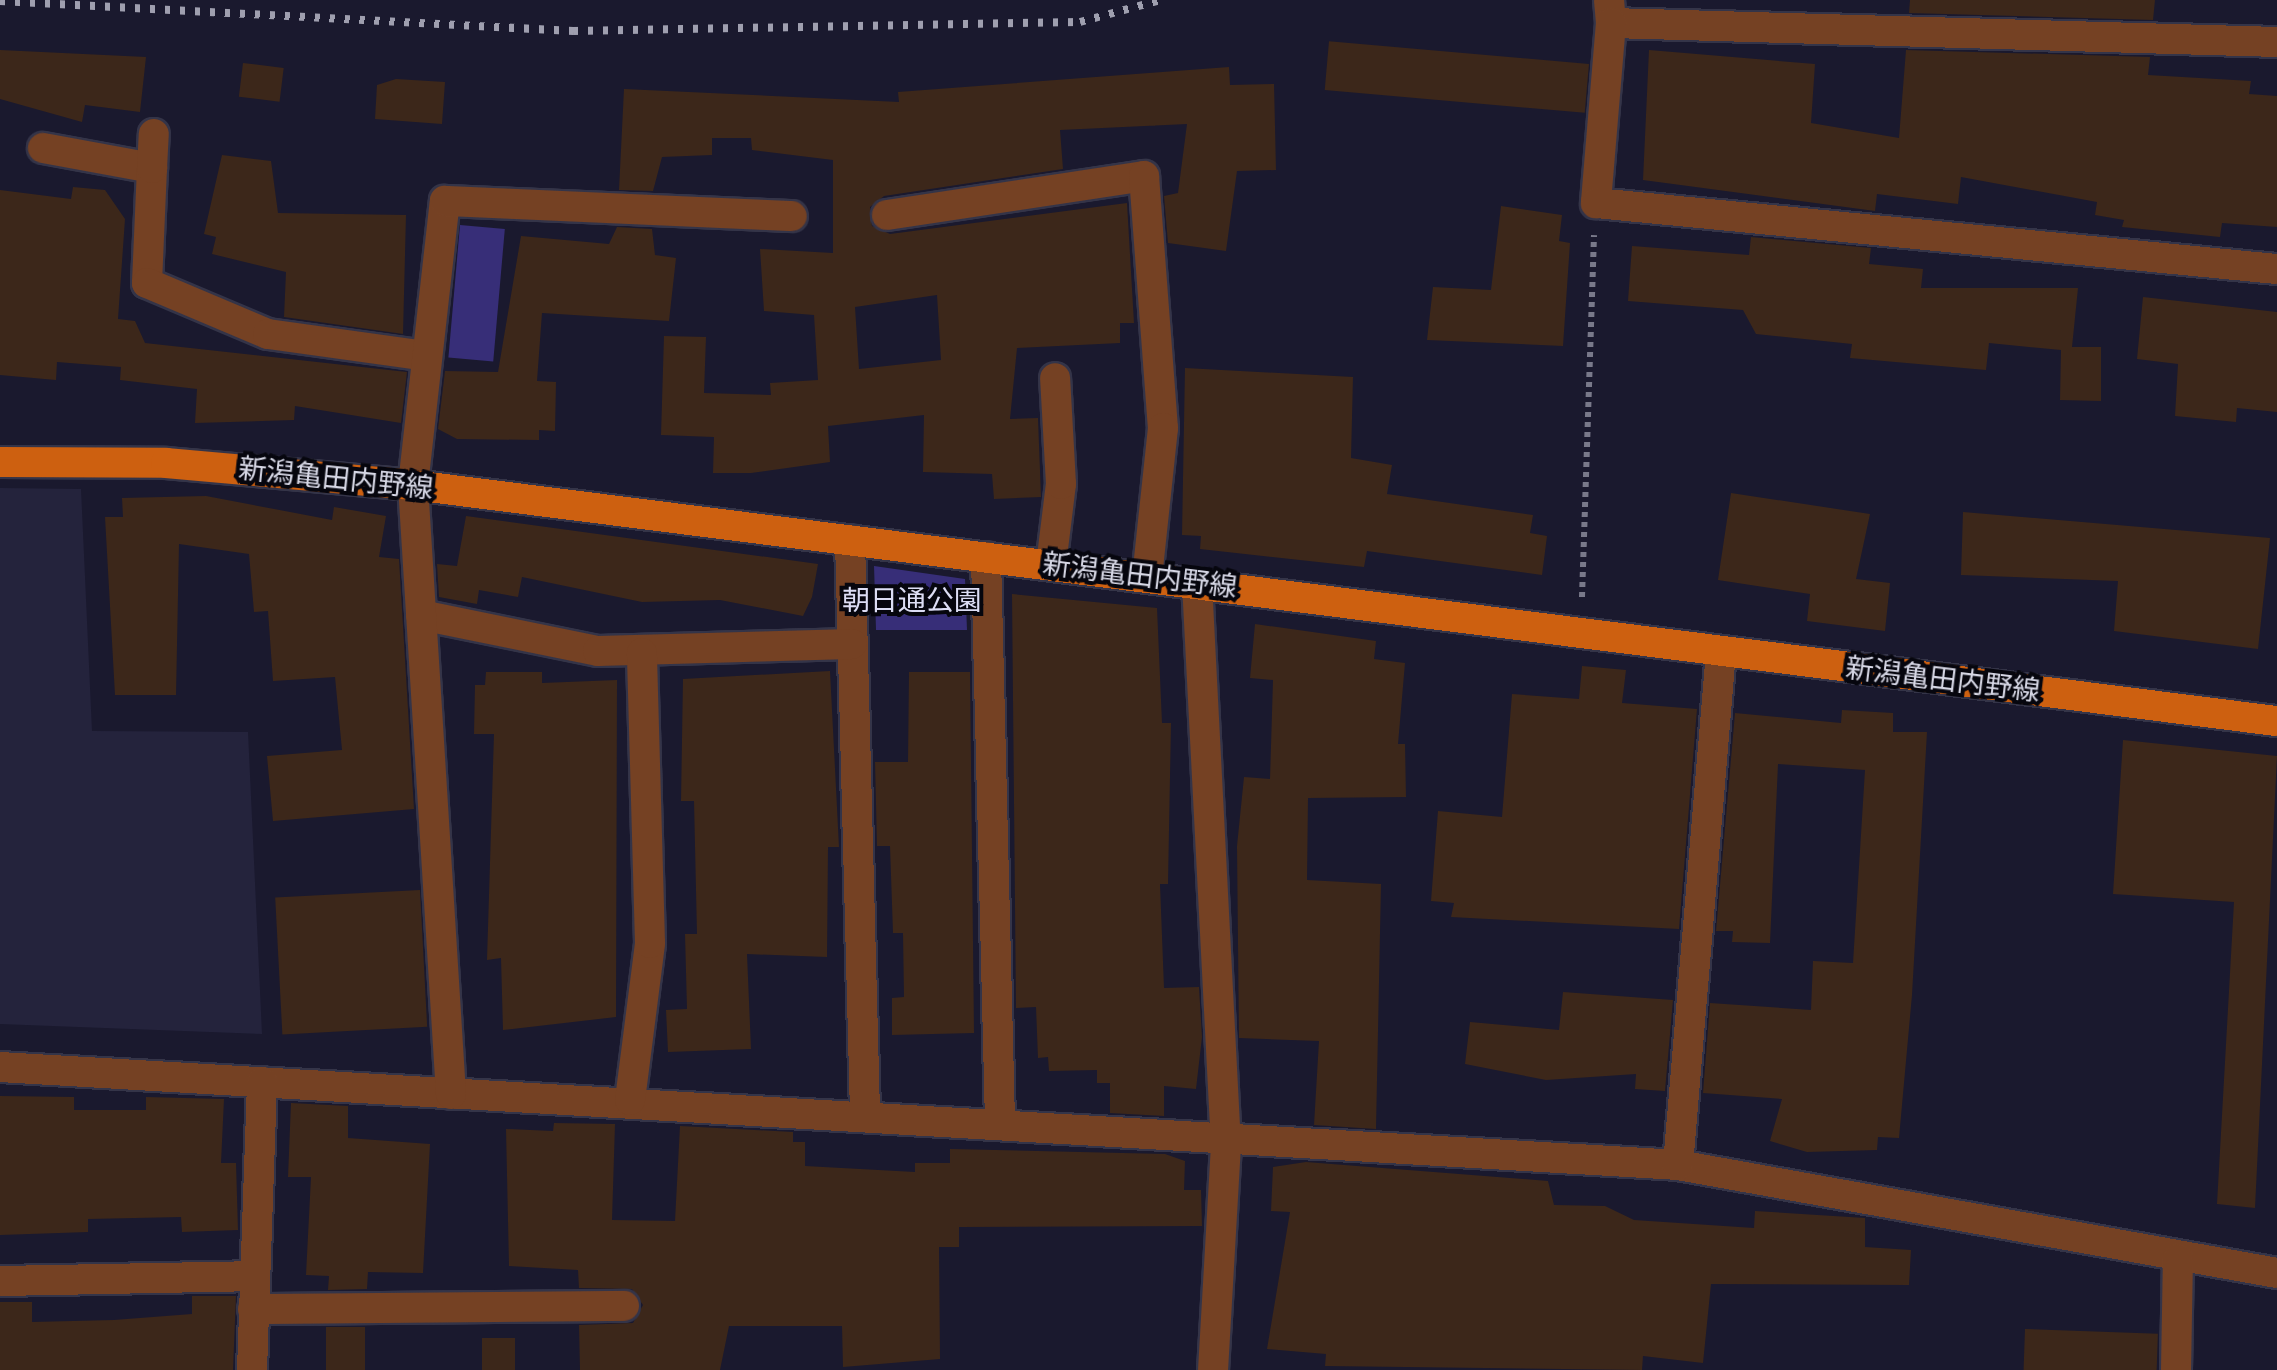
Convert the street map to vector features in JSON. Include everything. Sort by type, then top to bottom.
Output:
[{"type":"main road","name":"新潟亀田内野線","points":[[0,462],[166,463],[413,486],[2277,722]]},
{"type":"street","points":[[2277,42],[1610,12],[1596,203],[2277,269]]},
{"type":"street","points":[[154,134],[146,283],[268,334],[426,356]]},
{"type":"street","points":[[43,148],[152,168]]},
{"type":"street","points":[[887,215],[1144,176],[1163,428],[1147,577]]},
{"type":"street","points":[[451,1094],[413,486],[445,201],[792,216]]},
{"type":"street","points":[[1052,565],[1062,484],[1055,378]]},
{"type":"street","points":[[850,540],[865,1112]]},
{"type":"street","points":[[986,557],[1000,1123]]},
{"type":"street","points":[[1196,583],[1226,1144],[1213,1370]]},
{"type":"street","points":[[421,614],[642,652],[852,644]]},
{"type":"street","points":[[630,1100],[650,944],[642,652]]},
{"type":"street","points":[[1678,1165],[1721,652]]},
{"type":"street","points":[[0,1067],[451,1094],[865,1112],[1226,1144],[1678,1165],[2178,1259],[2277,1273]]},
{"type":"street","points":[[252,1370],[262,1082]]},
{"type":"street","points":[[2176,1370],[2178,1259]]},
{"type":"street","points":[[0,1280],[253,1276]]},
{"type":"street","points":[[253,1310],[624,1306]]},
{"type":"path","points":[[1583,586],[1596,203]]},
{"type":"shaded area","points":[[0,488],[81,489],[92,731],[248,732],[262,1034],[0,1024]]},
{"type":"green space","points":[[460,225],[505,229],[493,361],[448,357]]},
{"type":"green space","name":"朝日通公園","points":[[874,566],[965,579],[967,630],[876,630]]},
{"type":"building","points":[[1910,0],[2155,0],[2153,20],[1909,13]]},
{"type":"building","points":[[1329,41],[1589,64],[1585,113],[1325,90]]},
{"type":"building","points":[[0,50],[146,57],[140,112],[85,105],[82,122],[0,99]]},
{"type":"building","points":[[1649,50],[1815,64],[1811,123],[1899,138],[1906,50],[2150,57],[2148,75],[2251,81],[2249,94],[2277,96],[2277,227],[2222,223],[2220,237],[2122,227],[2124,220],[2095,215],[2097,202],[1961,177],[1958,204],[1877,194],[1875,211],[1643,180]]},
{"type":"building","points":[[243,63],[284,68],[280,102],[239,97]]},
{"type":"building","points":[[1229,67],[1230,85],[1274,84],[1276,170],[1237,171],[1226,251],[1168,243],[1164,196],[1178,193],[1187,124],[1060,130],[1063,169],[884,196],[870,207],[872,226],[890,234],[1127,203],[1134,323],[1120,323],[1120,343],[1017,348],[1010,419],[1038,418],[1041,497],[994,499],[992,474],[923,472],[924,415],[828,426],[830,462],[751,473],[713,473],[714,437],[661,435],[664,336],[706,337],[704,393],[771,395],[770,383],[818,380],[814,315],[764,311],[760,249],[833,253],[833,160],[752,150],[751,138],[712,138],[712,155],[662,157],[653,191],[619,190],[624,89],[899,102],[898,92]],"holes":[[[937,295],[941,360],[859,369],[855,307]]]},
{"type":"building","points":[[396,79],[445,82],[442,124],[375,119],[377,85]]},
{"type":"building","points":[[222,155],[271,161],[278,213],[406,215],[403,334],[284,317],[286,272],[212,254],[216,237],[204,234]]},
{"type":"building","points":[[73,187],[105,190],[125,219],[118,319],[135,321],[145,343],[407,372],[401,423],[295,406],[294,420],[195,423],[197,389],[120,380],[121,367],[57,362],[56,380],[0,375],[0,190],[71,199]]},
{"type":"building","points":[[1501,206],[1562,215],[1559,241],[1570,243],[1563,346],[1427,340],[1433,287],[1491,290]]},
{"type":"building","points":[[617,227],[652,229],[655,255],[676,258],[669,321],[542,313],[537,381],[556,382],[555,431],[539,430],[539,440],[457,439],[438,429],[445,371],[498,372],[521,236],[609,244]]},
{"type":"building","points":[[1751,237],[1871,248],[1869,264],[1923,269],[1921,288],[2078,288],[2072,347],[2101,347],[2101,401],[2060,400],[2061,350],[1989,343],[1986,370],[1850,358],[1852,344],[1756,334],[1743,310],[1628,301],[1632,246],[1749,255]]},
{"type":"building","points":[[2143,297],[2277,312],[2277,412],[2237,408],[2236,422],[2175,416],[2178,364],[2137,359]]},
{"type":"building","points":[[1185,368],[1353,377],[1351,458],[1392,465],[1387,494],[1533,515],[1530,533],[1547,536],[1542,575],[1367,551],[1364,567],[1200,549],[1201,536],[1182,535]]},
{"type":"building","points":[[1731,493],[1870,514],[1856,579],[1890,583],[1885,631],[1807,621],[1810,594],[1718,580]]},
{"type":"building","points":[[206,496],[332,520],[334,507],[386,516],[379,557],[399,559],[414,809],[273,821],[267,756],[342,750],[335,677],[273,681],[268,611],[254,612],[249,554],[179,544],[176,695],[115,695],[105,517],[123,517],[122,498]]},
{"type":"building","points":[[1963,512],[2270,538],[2258,649],[2114,631],[2118,581],[1961,575]]},
{"type":"building","points":[[466,516],[818,564],[812,597],[803,616],[720,600],[642,602],[522,577],[518,597],[479,590],[477,604],[439,597],[437,564],[457,566]]},
{"type":"building","points":[[1012,594],[1157,608],[1162,723],[1171,723],[1168,884],[1160,884],[1164,988],[1199,987],[1202,1037],[1196,1089],[1164,1086],[1164,1116],[1110,1113],[1110,1083],[1097,1083],[1097,1070],[1049,1071],[1048,1057],[1038,1058],[1036,1007],[1016,1008]]},
{"type":"building","points":[[1255,624],[1376,641],[1374,659],[1405,663],[1398,744],[1405,744],[1406,797],[1308,798],[1307,880],[1381,884],[1376,1129],[1314,1125],[1319,1041],[1239,1038],[1237,846],[1244,777],[1270,779],[1273,680],[1250,678]]},
{"type":"building","points":[[1582,666],[1626,670],[1622,703],[1697,709],[1679,929],[1451,917],[1454,903],[1431,901],[1438,811],[1502,817],[1512,694],[1579,699]]},
{"type":"building","points":[[830,671],[839,847],[828,847],[827,957],[747,954],[751,1049],[668,1052],[666,1010],[687,1009],[685,934],[697,934],[694,801],[681,801],[683,679]]},
{"type":"building","points":[[486,672],[542,672],[542,683],[617,680],[616,1017],[503,1030],[501,958],[487,960],[494,734],[474,734],[475,685],[485,685]]},
{"type":"building","points":[[909,672],[970,672],[974,1033],[892,1035],[892,998],[904,997],[903,933],[893,933],[890,846],[877,846],[875,762],[908,762]]},
{"type":"building","points":[[1842,710],[1893,713],[1893,732],[1927,732],[1912,995],[1899,1138],[1878,1137],[1877,1150],[1807,1152],[1770,1141],[1782,1099],[1703,1093],[1710,1003],[1811,1010],[1813,961],[1853,963],[1865,770],[1778,764],[1770,943],[1732,942],[1733,931],[1716,931],[1735,713],[1841,723]]},
{"type":"building","points":[[2123,740],[2277,756],[2255,1208],[2217,1204],[2234,902],[2113,894]]},
{"type":"building","points":[[420,890],[427,1027],[282,1034],[275,898]]},
{"type":"building","points":[[1563,992],[1673,1000],[1665,1091],[1635,1089],[1636,1074],[1546,1080],[1465,1064],[1470,1022],[1559,1030]]},
{"type":"building","points":[[0,1096],[74,1097],[74,1110],[146,1110],[146,1097],[224,1099],[221,1163],[236,1163],[238,1230],[182,1232],[181,1217],[88,1219],[88,1232],[0,1235]]},
{"type":"building","points":[[291,1103],[348,1106],[348,1138],[430,1144],[423,1273],[368,1272],[367,1289],[328,1290],[329,1276],[306,1275],[311,1177],[288,1177]]},
{"type":"building","points":[[554,1123],[615,1124],[612,1220],[675,1221],[680,1126],[793,1132],[793,1142],[805,1142],[805,1166],[915,1172],[915,1163],[950,1163],[950,1149],[1165,1154],[1185,1161],[1184,1190],[1201,1190],[1202,1226],[959,1227],[959,1247],[939,1247],[940,1359],[843,1367],[842,1326],[729,1326],[720,1370],[580,1370],[579,1325],[633,1323],[643,1305],[632,1289],[579,1288],[578,1270],[509,1266],[506,1129],[553,1131]]},
{"type":"building","points":[[1306,1162],[1548,1181],[1554,1205],[1605,1206],[1634,1220],[1754,1228],[1755,1211],[1865,1218],[1865,1247],[1911,1250],[1909,1285],[1711,1284],[1703,1363],[1643,1356],[1642,1370],[1325,1366],[1326,1354],[1267,1349],[1290,1212],[1271,1211],[1273,1167]]},
{"type":"building","points":[[192,1296],[236,1296],[233,1370],[0,1370],[0,1302],[32,1302],[32,1322],[114,1320],[192,1314]]},
{"type":"building","points":[[326,1327],[365,1327],[365,1370],[326,1370]]},
{"type":"building","points":[[2025,1329],[2158,1334],[2157,1370],[2024,1370]]},
{"type":"building","points":[[482,1338],[515,1338],[515,1370],[482,1370]]},
{"type":"railway","points":[[0,1],[573,31],[1080,22],[1161,0]]}]
